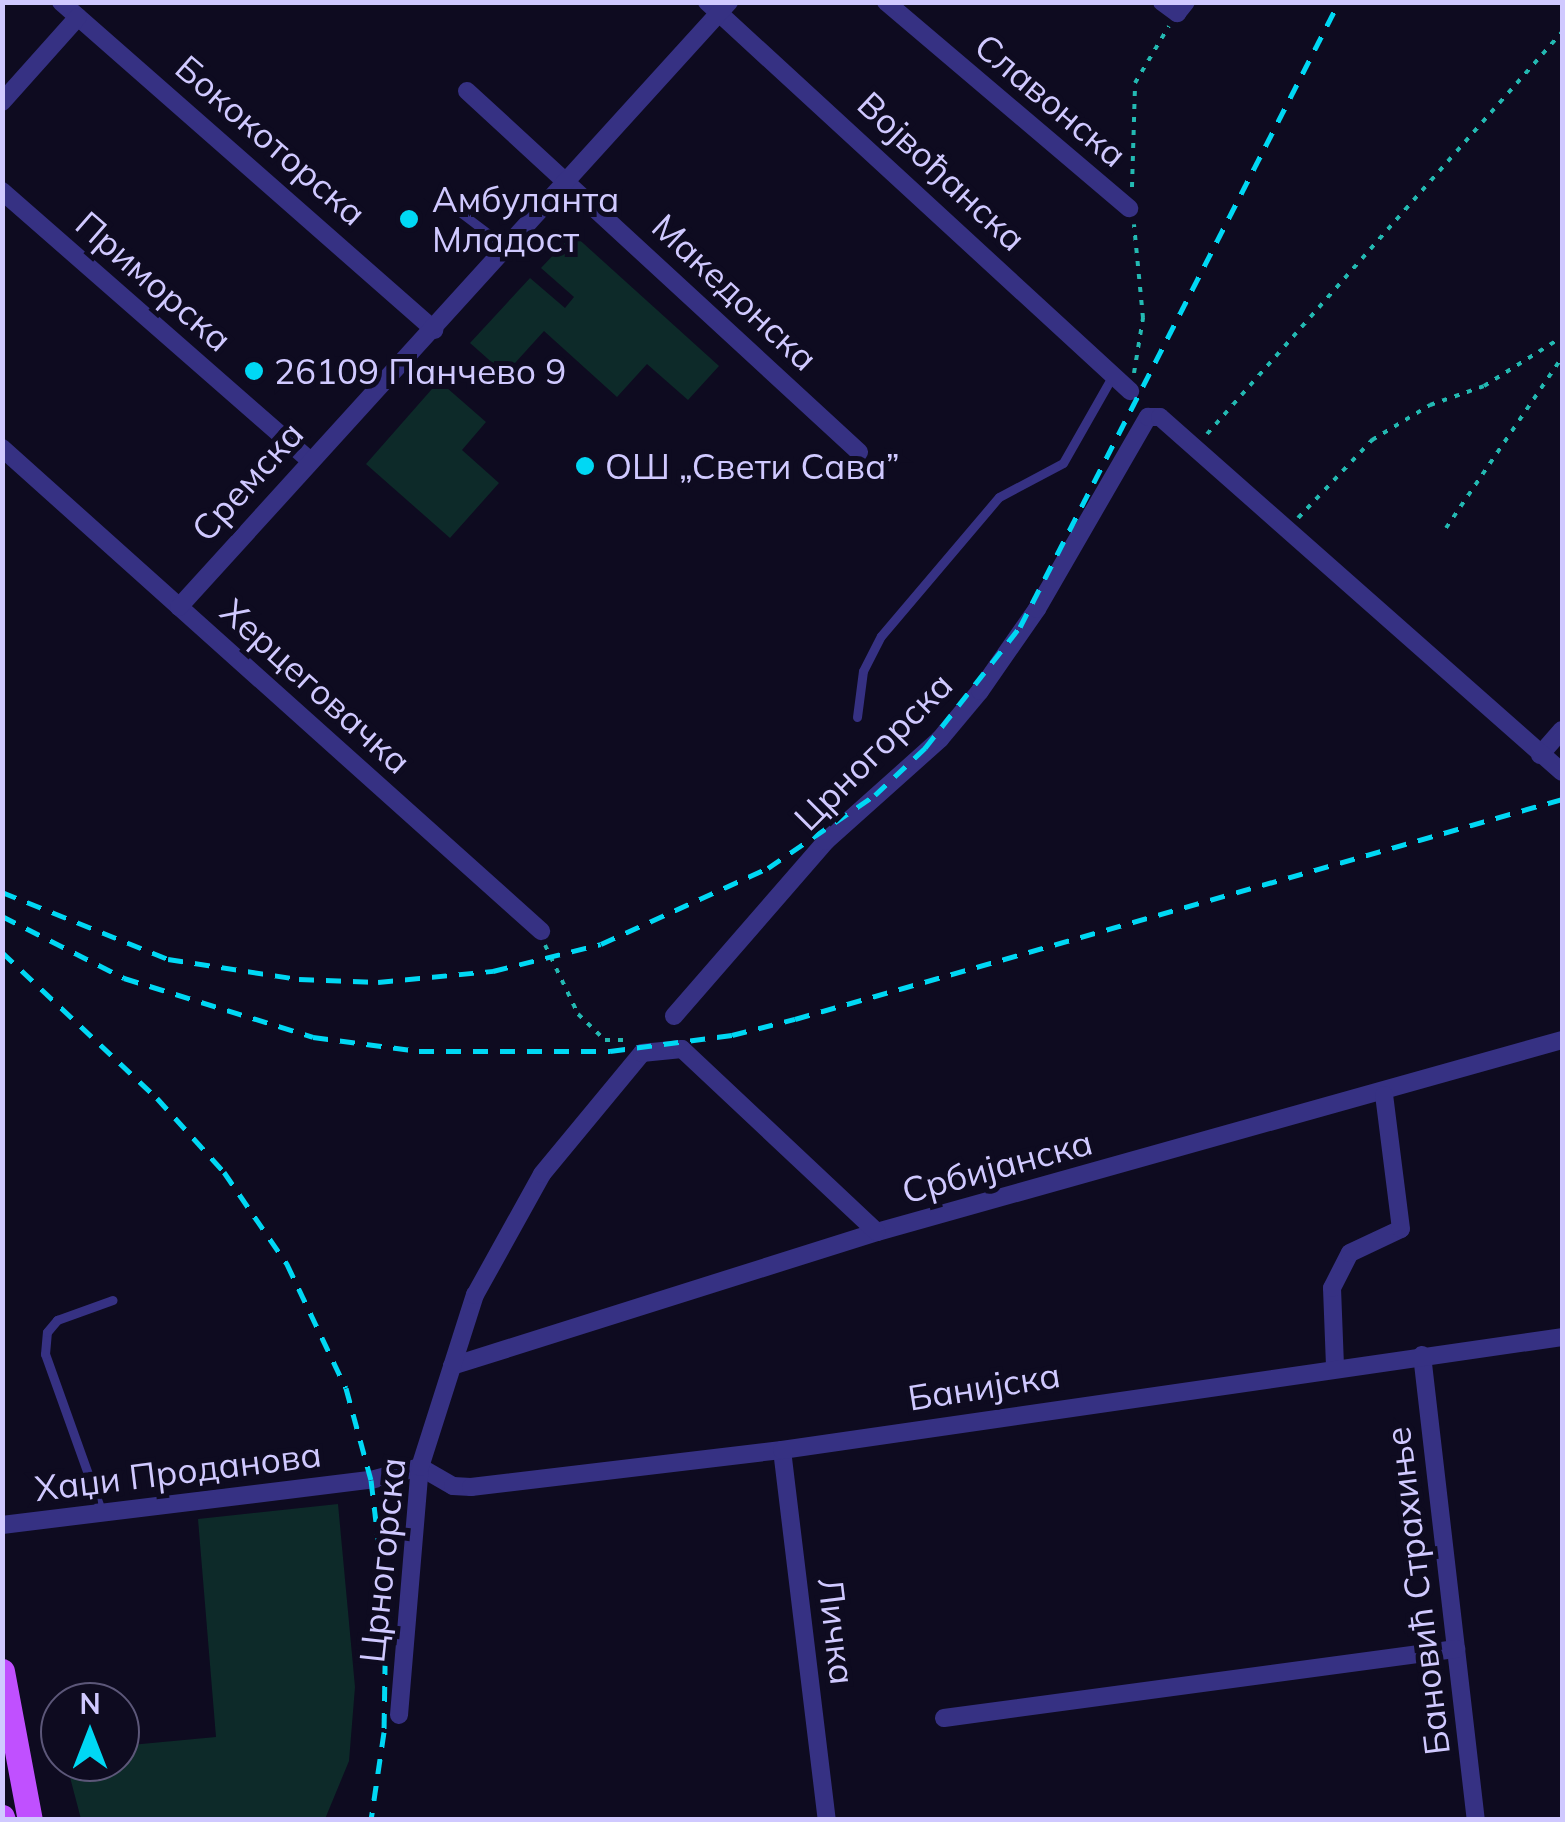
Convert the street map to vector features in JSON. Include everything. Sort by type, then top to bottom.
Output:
[{"type":"main road","points":[[2,1671],[30,1820]]},
{"type":"street","name":"Бококоторска","points":[[61,2],[435,330]]},
{"type":"street","name":"Војвођанска","points":[[707,2],[725,10],[1130,391]]},
{"type":"street","name":"Славонска","points":[[886,2],[1129,208]]},
{"type":"street","name":"Сремска","points":[[179,607],[308,459],[435,330],[706,23],[725,10]]},
{"type":"street","points":[[2,102],[78,17]]},
{"type":"street","name":"Македонска","points":[[466,91],[563,185],[859,452]]},
{"type":"street","name":"Приморска","points":[[2,191],[308,459]]},
{"type":"street","name":"Црногорска","points":[[674,1016],[826,841],[926,752],[980,691],[1046,594],[1138,425],[1156,415],[1194,449]]},
{"type":"street","name":"Херцеговачка","points":[[2,448],[541,930]]},
{"type":"street","points":[[1194,449],[1562,772]]},
{"type":"street","points":[[1540,755],[1562,730]]},
{"type":"street","name":"Србијанска","points":[[452,1366],[877,1232],[1384,1095],[1562,1040]]},
{"type":"street","points":[[640,1046],[682,1049],[877,1232]]},
{"type":"street","name":"Црногорска","points":[[399,1715],[420,1467],[452,1366],[503,1236],[574,1132],[640,1046]]},
{"type":"street","points":[[1335,1366],[1332,1288],[1350,1253],[1401,1229],[1384,1095]]},
{"type":"street","name":"Банијска","points":[[420,1467],[453,1486],[471,1487],[782,1450],[1335,1366],[1562,1337]]},
{"type":"street","name":"Бановић Страхиње","points":[[1422,1355],[1476,1820]]},
{"type":"street","name":"Личка","points":[[782,1450],[827,1820]]},
{"type":"street","name":"Хаџи Проданова","points":[[2,1525],[371,1480],[420,1467]]},
{"type":"street","points":[[944,1718],[1456,1649]]},
{"type":"lane","points":[[444,200],[507,247]]},
{"type":"lane","points":[[857,717],[863,671],[881,636],[998,497],[1062,463],[1115,373]]},
{"type":"lane","points":[[102,1513],[45,1354],[47,1332],[57,1320],[113,1300]]},
{"type":"path","points":[[1194,449],[1562,32]]},
{"type":"path","points":[[1286,531],[1372,440],[1430,405],[1484,386],[1562,337]]},
{"type":"path","points":[[1446,528],[1562,358]]},
{"type":"path","points":[[541,930],[578,1014],[605,1040],[640,1046]]},
{"type":"green space","points":[[573,234],[719,366],[688,400],[647,364],[617,397],[544,331],[505,374],[470,343],[530,278],[565,308],[574,297],[541,268]]},
{"type":"green space","points":[[439,381],[486,422],[462,450],[499,483],[450,538],[366,464]]},
{"type":"green space","points":[[338,1504],[355,1687],[349,1761],[325,1819],[81,1819],[71,1782],[140,1782],[140,1744],[216,1737],[198,1519]]},
{"type":"railway","points":[[2,892],[168,959],[299,979],[378,982],[493,971],[601,944],[768,868],[875,795],[925,748],[1020,627],[1339,2]]},
{"type":"railway","points":[[2,916],[124,978],[313,1037],[419,1051],[610,1051],[732,1035],[795,1019],[1562,799]]},
{"type":"railway","points":[[2,952],[157,1098],[224,1172],[287,1264],[346,1388],[371,1480],[386,1605],[384,1732],[371,1820]]},
{"type":"place","name":"Амбуланта Младост","points":[[409,219]]},
{"type":"place","name":"26109 Панчево 9","points":[[254,371]]},
{"type":"place","name":"ОШ „Свети Сава”","points":[[585,466]]}]
